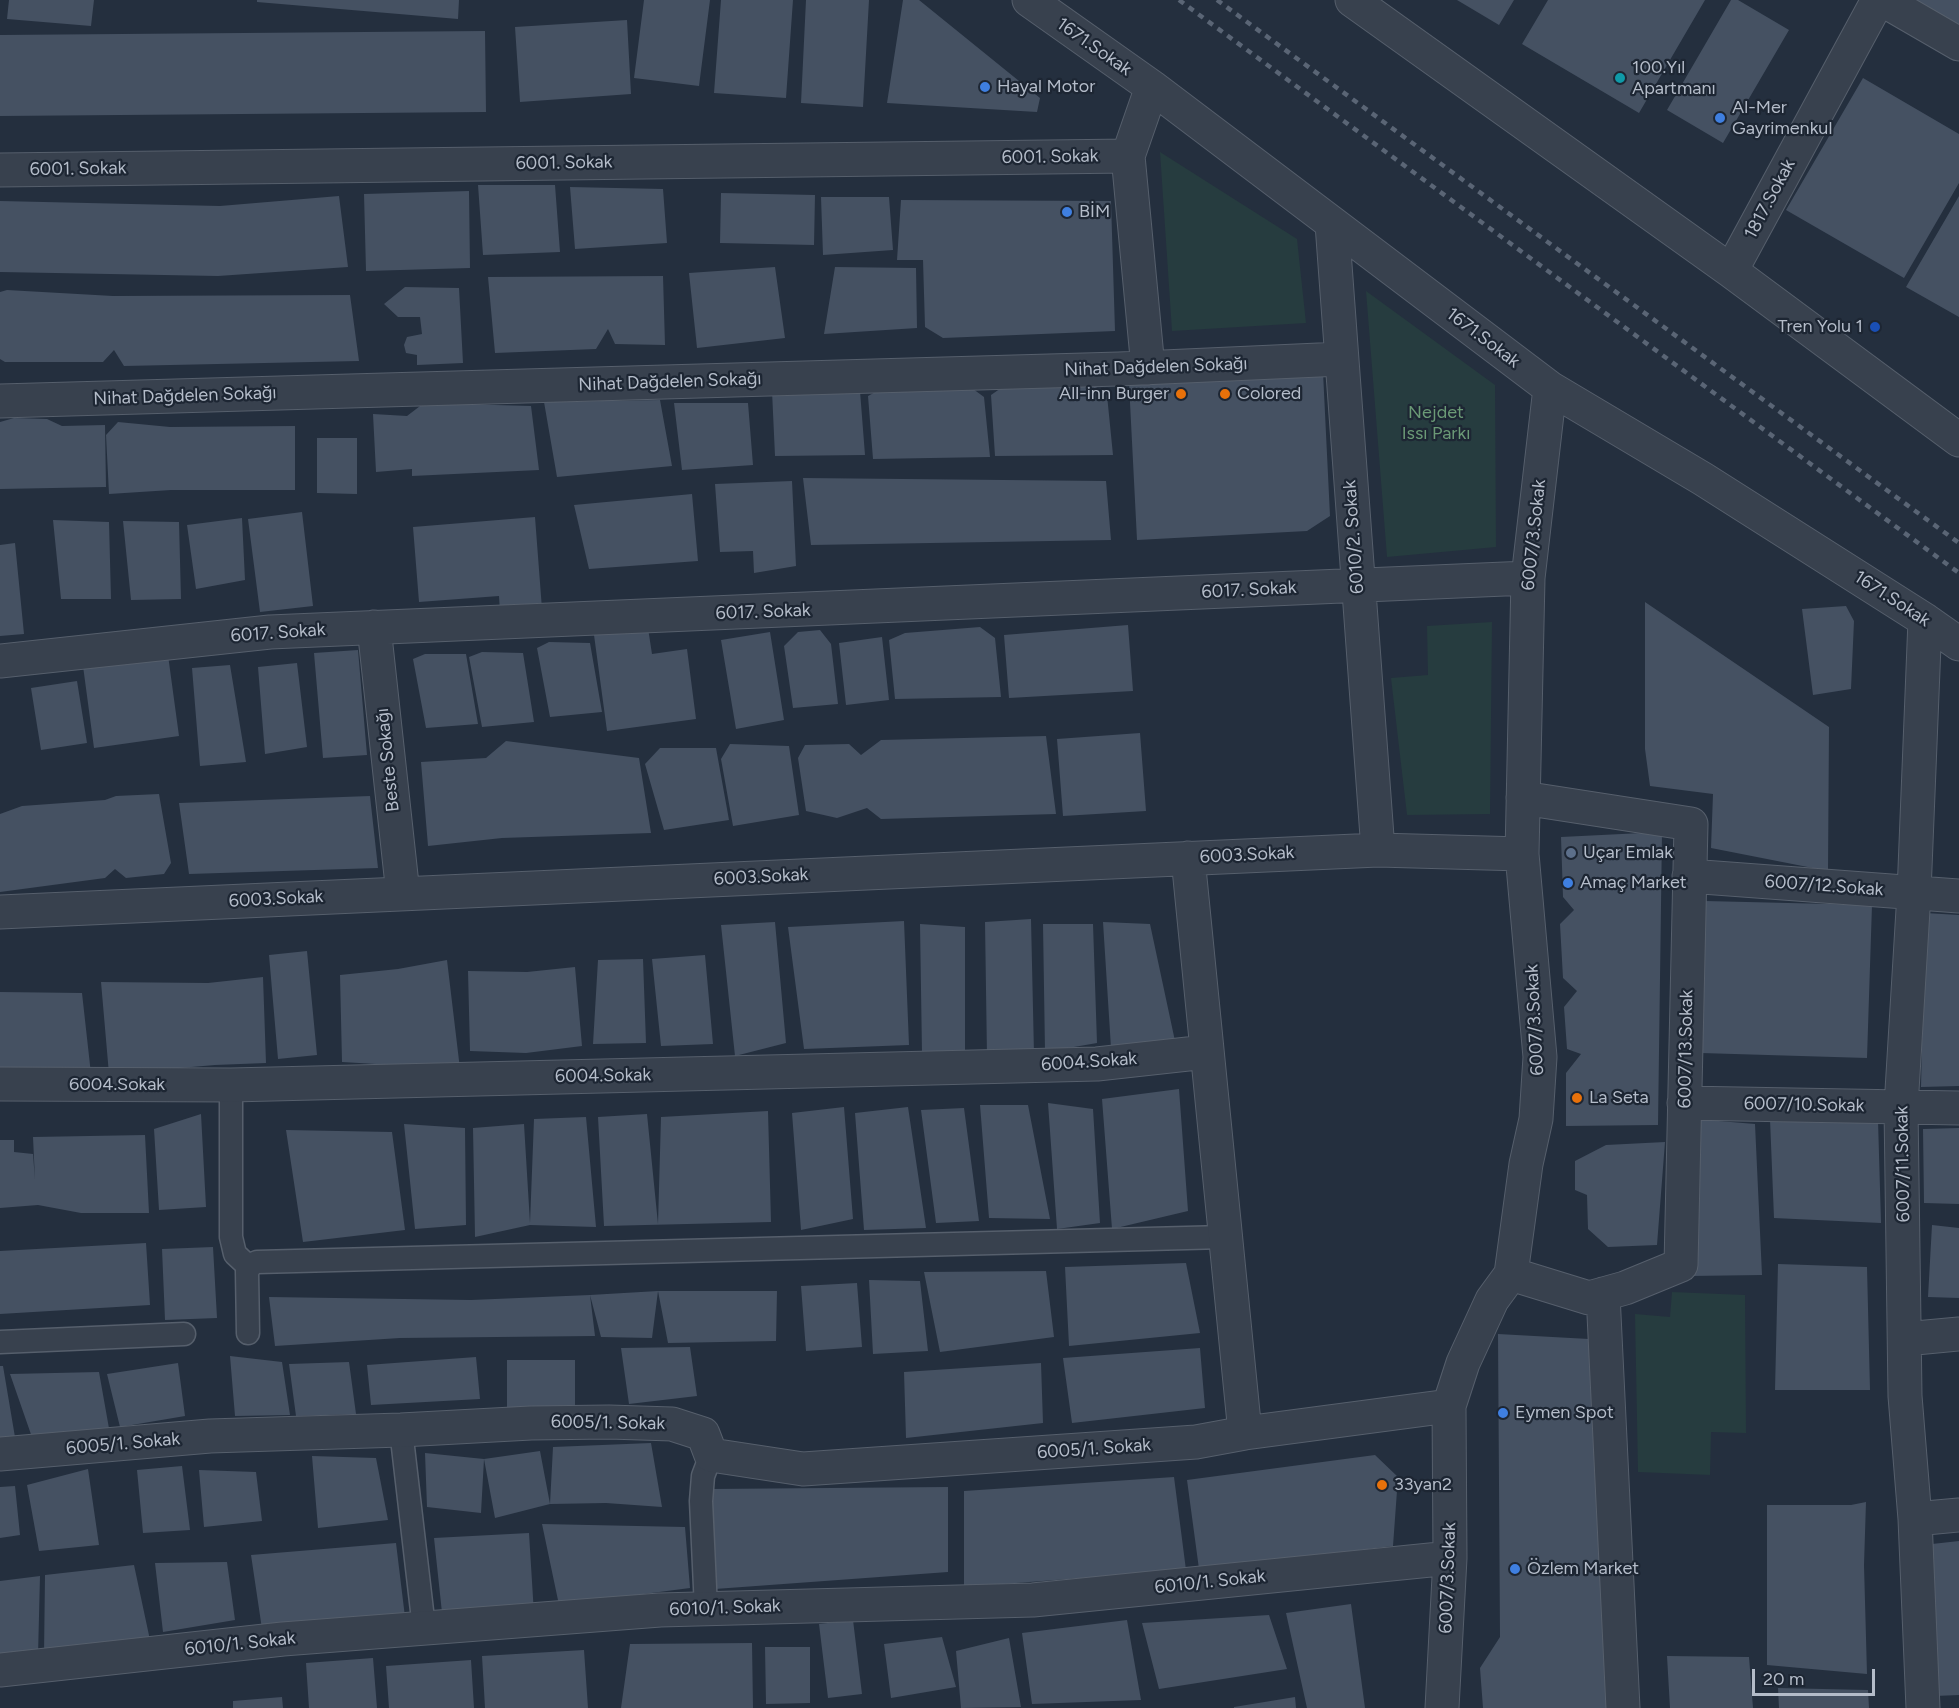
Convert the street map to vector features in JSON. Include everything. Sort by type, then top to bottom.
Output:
[{"type":"street","name":"1671.Sokak","points":[[1029,0],[1152,87],[1550,388],[1703,479],[1959,644]]},
{"type":"street","points":[[1352,0],[1731,271],[1959,440]]},
{"type":"street","name":"1817.Sokak","points":[[1731,271],[1878,0]]},
{"type":"street","points":[[1883,0],[1959,44]]},
{"type":"street","points":[[1148,368],[1128,156],[1152,87]]},
{"type":"street","name":"6001. Sokak","points":[[0,170],[1128,156]]},
{"type":"street","name":"6010/2. Sokak","points":[[1332,225],[1378,850]]},
{"type":"street","name":"Nihat Dağdelen Sokağı","points":[[0,401],[1148,368],[1341,359]]},
{"type":"street","name":"6007/3.Sokak","points":[[1442,1708],[1450,1558],[1449,1406],[1463,1363],[1492,1300],[1511,1274],[1526,1164],[1536,1119],[1540,1058],[1522,854],[1523,798],[1528,578],[1550,388]]},
{"type":"street","name":"6017. Sokak","points":[[0,661],[270,632],[1528,578]]},
{"type":"street","name":"6007/11.Sokak","points":[[1923,1708],[1915,1520],[1905,1396],[1901,1107],[1914,893],[1925,620]]},
{"type":"street","name":"Beste Sokağı","points":[[374,627],[403,894]]},
{"type":"street","name":"6007/13.Sokak","points":[[1511,1274],[1589,1298],[1625,1288],[1681,1265],[1691,824],[1523,798]]},
{"type":"street","name":"6003.Sokak","points":[[0,912],[1378,850],[1522,854]]},
{"type":"street","points":[[1188,858],[1245,1433]]},
{"type":"street","name":"6007/12.Sokak","points":[[1689,876],[1959,896]]},
{"type":"street","name":"6004.Sokak","points":[[0,1084],[231,1086],[1097,1064],[1206,1052]]},
{"type":"street","name":"6007/10.Sokak","points":[[1684,1103],[1959,1108]]},
{"type":"street","points":[[1603,1294],[1623,1708]]},
{"type":"street","points":[[1905,1339],[1959,1334]]},
{"type":"street","name":"6005/1. Sokak","points":[[0,1454],[210,1436],[531,1423],[672,1424],[703,1434],[711,1455],[803,1469],[1196,1442],[1245,1433],[1449,1406]]},
{"type":"street","points":[[1915,1520],[1959,1515]]},
{"type":"street","name":"6010/1. Sokak","points":[[0,1670],[283,1639],[660,1610],[1033,1600],[1450,1558]]},
{"type":"lane","points":[[231,1086],[231,1237],[235,1254],[249,1267]]},
{"type":"lane","points":[[248,1333],[247,1271],[249,1267],[257,1263],[1225,1237]]},
{"type":"lane","points":[[0,1342],[184,1334]]},
{"type":"lane","points":[[401,1430],[424,1628]]},
{"type":"lane","points":[[706,1609],[701,1501],[703,1476],[711,1455]]},
{"type":"green space","points":[[1160,152],[1297,239],[1306,323],[1172,331]]},
{"type":"green space","name":"Nejdet Issı Parkı","points":[[1366,291],[1495,385],[1496,547],[1387,557]]},
{"type":"green space","points":[[1492,622],[1490,814],[1407,815],[1391,678],[1428,675],[1427,626]]},
{"type":"green space","points":[[1672,1292],[1745,1295],[1746,1433],[1711,1432],[1710,1475],[1638,1472],[1635,1314],[1670,1317]]},
{"type":"building","points":[[9,0],[94,0],[91,26],[7,19]]},
{"type":"building","points":[[257,0],[459,0],[458,19],[257,2]]},
{"type":"building","points":[[644,0],[710,0],[699,86],[634,78]]},
{"type":"building","points":[[721,0],[793,0],[786,98],[714,93]]},
{"type":"building","points":[[806,0],[869,0],[863,107],[801,103]]},
{"type":"building","points":[[903,0],[919,0],[1040,98],[1037,112],[887,103]]},
{"type":"building","points":[[1457,0],[1514,0],[1499,25]]},
{"type":"building","name":"100.Yıl Apartmanı","points":[[1548,0],[1705,0],[1639,113],[1522,44]]},
{"type":"building","points":[[1731,0],[1738,0],[1789,30],[1723,143],[1667,110]]},
{"type":"building","points":[[1903,0],[1959,0],[1959,34]]},
{"type":"building","points":[[627,20],[631,94],[520,102],[515,27]]},
{"type":"building","points":[[485,31],[486,112],[0,116],[0,35]]},
{"type":"building","points":[[1863,78],[1959,134],[1959,183],[1904,278],[1786,210]]},
{"type":"building","points":[[478,185],[555,185],[560,252],[483,255]]},
{"type":"building","points":[[570,187],[663,189],[667,243],[575,249]]},
{"type":"building","points":[[469,191],[470,268],[366,271],[364,194]]},
{"type":"building","points":[[721,193],[815,195],[814,245],[720,243]]},
{"type":"building","points":[[339,196],[348,267],[218,276],[0,272],[0,201],[220,206]]},
{"type":"building","points":[[1959,196],[1959,317],[1906,287]]},
{"type":"building","points":[[821,197],[889,197],[893,250],[823,255]]},
{"type":"building","points":[[901,200],[1111,201],[1115,331],[943,338],[925,327],[923,260],[897,260]]},
{"type":"building","points":[[775,267],[785,338],[697,348],[689,273]]},
{"type":"building","points":[[835,267],[916,268],[917,328],[824,334]]},
{"type":"building","points":[[663,276],[665,345],[615,344],[608,329],[596,349],[495,353],[488,277]]},
{"type":"building","points":[[405,287],[459,288],[463,363],[417,365],[417,355],[406,353],[404,345],[407,337],[422,334],[420,317],[398,317],[384,304]]},
{"type":"building","points":[[7,290],[113,296],[350,295],[359,361],[124,366],[114,350],[103,362],[5,362],[0,359],[0,292]]},
{"type":"building","points":[[1323,372],[1330,516],[1307,531],[1137,540],[1129,383]]},
{"type":"building","points":[[1092,384],[1107,395],[1113,455],[995,456],[991,395],[1004,386]]},
{"type":"building","points":[[969,386],[984,397],[990,457],[873,459],[868,396],[881,389]]},
{"type":"building","points":[[772,391],[860,391],[865,455],[775,456]]},
{"type":"building","points":[[660,400],[672,466],[557,477],[544,402]]},
{"type":"building","points":[[424,403],[531,406],[539,470],[412,476],[412,469],[376,472],[373,414],[407,416]]},
{"type":"building","points":[[674,403],[748,403],[753,465],[682,470]]},
{"type":"building","points":[[14,418],[47,419],[62,426],[105,425],[106,487],[0,489],[0,422]]},
{"type":"building","points":[[118,422],[170,427],[295,426],[295,490],[171,490],[109,494],[106,435]]},
{"type":"building","points":[[317,438],[357,438],[357,494],[317,493]]},
{"type":"building","points":[[803,478],[1106,481],[1111,540],[811,545]]},
{"type":"building","points":[[792,481],[796,566],[754,573],[753,551],[720,552],[715,484]]},
{"type":"building","points":[[692,494],[698,561],[589,569],[574,505]]},
{"type":"building","points":[[302,512],[313,606],[260,612],[248,519]]},
{"type":"building","points":[[535,517],[542,609],[500,612],[499,596],[419,602],[413,527]]},
{"type":"building","points":[[242,518],[245,580],[196,589],[187,525]]},
{"type":"building","points":[[53,520],[109,522],[111,599],[61,599]]},
{"type":"building","points":[[123,521],[179,522],[181,599],[131,600]]},
{"type":"building","points":[[15,543],[24,634],[0,636],[0,545]]},
{"type":"building","points":[[1645,602],[1829,727],[1828,871],[1711,848],[1713,794],[1650,786],[1645,749]]},
{"type":"building","points":[[1846,606],[1854,621],[1851,689],[1813,695],[1802,609]]},
{"type":"building","points":[[1128,625],[1133,691],[1009,698],[1004,635]]},
{"type":"building","points":[[980,627],[995,638],[1001,697],[895,699],[889,640],[905,633]]},
{"type":"building","points":[[648,628],[652,654],[687,649],[696,719],[607,731],[594,635]]},
{"type":"building","points":[[820,630],[831,644],[838,704],[793,708],[784,646],[798,632]]},
{"type":"building","points":[[770,632],[784,720],[736,729],[721,640]]},
{"type":"building","points":[[882,637],[889,700],[846,705],[839,643]]},
{"type":"building","points":[[549,642],[590,643],[602,712],[550,717],[537,648]]},
{"type":"building","points":[[358,650],[367,755],[323,758],[314,653]]},
{"type":"building","points":[[482,652],[523,653],[534,722],[482,727],[469,657]]},
{"type":"building","points":[[425,654],[466,654],[478,724],[426,728],[413,659]]},
{"type":"building","points":[[168,655],[179,736],[94,748],[83,666]]},
{"type":"building","points":[[297,663],[307,747],[265,754],[258,667]]},
{"type":"building","points":[[230,665],[246,762],[200,766],[192,668]]},
{"type":"building","points":[[77,681],[87,743],[41,750],[31,688]]},
{"type":"building","points":[[1140,733],[1146,811],[1063,816],[1057,739]]},
{"type":"building","points":[[1046,736],[1056,814],[881,819],[867,808],[837,818],[806,811],[798,758],[805,745],[849,744],[861,755],[881,740]]},
{"type":"building","points":[[506,741],[639,758],[651,833],[502,838],[428,846],[421,762],[486,758]]},
{"type":"building","points":[[730,744],[789,746],[799,815],[733,826],[721,759]]},
{"type":"building","points":[[660,748],[716,748],[729,820],[664,830],[645,764]]},
{"type":"building","points":[[159,794],[171,863],[164,874],[126,878],[115,869],[105,878],[0,892],[0,814],[22,806]]},
{"type":"building","points":[[370,796],[378,868],[189,874],[179,803]]},
{"type":"building","points":[[1662,832],[1658,1125],[1566,1126],[1566,1073],[1581,1054],[1567,1049],[1564,1007],[1577,991],[1563,978],[1560,924],[1574,910],[1563,897],[1561,837]]},
{"type":"building","points":[[1705,901],[1872,905],[1867,1058],[1701,1053]]},
{"type":"building","points":[[1925,913],[1959,915],[1959,1086],[1921,1087]]},
{"type":"building","points":[[1031,919],[1034,1054],[987,1057],[985,922]]},
{"type":"building","points":[[904,921],[909,1045],[804,1049],[788,927]]},
{"type":"building","points":[[775,922],[786,1043],[735,1056],[721,925]]},
{"type":"building","points":[[1103,922],[1150,924],[1175,1041],[1111,1048]]},
{"type":"building","points":[[920,924],[965,927],[965,1055],[922,1054]]},
{"type":"building","points":[[1043,924],[1093,924],[1097,1043],[1045,1052]]},
{"type":"building","points":[[307,951],[317,1055],[278,1059],[269,955]]},
{"type":"building","points":[[705,955],[713,1044],[661,1046],[652,959]]},
{"type":"building","points":[[643,959],[646,1043],[593,1044],[598,960]]},
{"type":"building","points":[[447,960],[460,1069],[342,1062],[340,975],[398,969]]},
{"type":"building","points":[[575,967],[582,1046],[526,1053],[470,1051],[468,971],[527,972]]},
{"type":"building","points":[[263,977],[266,1063],[109,1074],[101,982],[208,983]]},
{"type":"building","points":[[0,992],[82,993],[92,1083],[0,1083]]},
{"type":"building","points":[[1179,1089],[1188,1211],[1112,1229],[1102,1099]]},
{"type":"building","points":[[1048,1103],[1093,1109],[1100,1223],[1057,1229]]},
{"type":"building","points":[[980,1105],[1028,1105],[1050,1219],[989,1218]]},
{"type":"building","points":[[844,1107],[853,1219],[801,1230],[792,1113]]},
{"type":"building","points":[[908,1107],[926,1228],[864,1230],[855,1113]]},
{"type":"building","points":[[964,1108],[979,1221],[936,1223],[921,1110]]},
{"type":"building","points":[[768,1111],[771,1222],[604,1226],[598,1117],[647,1114],[658,1224],[661,1117]]},
{"type":"building","points":[[201,1114],[206,1207],[159,1210],[154,1129]]},
{"type":"building","points":[[586,1117],[596,1227],[530,1225],[475,1237],[473,1128],[524,1124],[530,1223],[534,1119]]},
{"type":"building","points":[[1695,1119],[1755,1124],[1762,1275],[1690,1276]]},
{"type":"building","points":[[1770,1119],[1878,1120],[1881,1223],[1774,1218]]},
{"type":"building","points":[[404,1124],[465,1128],[466,1225],[415,1229]]},
{"type":"building","points":[[1959,1128],[1959,1204],[1924,1203],[1923,1129]]},
{"type":"building","points":[[286,1130],[392,1132],[405,1230],[303,1242]]},
{"type":"building","points":[[145,1135],[149,1213],[81,1213],[38,1205],[0,1208],[0,1140],[14,1140],[14,1152],[33,1154],[35,1180],[33,1137]]},
{"type":"building","points":[[1665,1142],[1657,1245],[1608,1247],[1588,1229],[1587,1195],[1575,1190],[1575,1161],[1606,1145]]},
{"type":"building","points":[[1932,1225],[1959,1228],[1959,1298],[1928,1297]]},
{"type":"building","points":[[146,1243],[150,1305],[0,1314],[0,1251]]},
{"type":"building","points":[[213,1247],[217,1318],[165,1320],[162,1249]]},
{"type":"building","points":[[1186,1263],[1200,1333],[1069,1346],[1065,1267]]},
{"type":"building","points":[[1778,1264],[1867,1267],[1870,1390],[1775,1390]]},
{"type":"building","points":[[1046,1271],[1054,1337],[940,1352],[924,1272]]},
{"type":"building","points":[[869,1280],[920,1281],[928,1351],[873,1354]]},
{"type":"building","points":[[857,1283],[862,1347],[806,1351],[801,1286]]},
{"type":"building","points":[[658,1291],[777,1291],[776,1341],[668,1343]]},
{"type":"building","points":[[658,1291],[652,1338],[601,1337],[590,1295]]},
{"type":"building","points":[[590,1295],[595,1336],[400,1338],[275,1346],[269,1297],[471,1300]]},
{"type":"building","points":[[1498,1334],[1589,1339],[1615,1708],[1483,1708],[1480,1668],[1500,1637]]},
{"type":"building","points":[[690,1347],[697,1396],[629,1404],[621,1348]]},
{"type":"building","points":[[1200,1348],[1205,1408],[1072,1423],[1063,1358]]},
{"type":"building","points":[[230,1356],[282,1362],[290,1415],[235,1416]]},
{"type":"building","points":[[476,1357],[480,1399],[371,1405],[367,1365]]},
{"type":"building","points":[[507,1360],[575,1360],[575,1409],[507,1408]]},
{"type":"building","points":[[349,1362],[356,1414],[296,1416],[289,1364]]},
{"type":"building","points":[[178,1363],[185,1416],[120,1427],[107,1374]]},
{"type":"building","points":[[1041,1363],[1043,1423],[906,1438],[904,1372]]},
{"type":"building","points":[[0,1366],[3,1366],[16,1443],[0,1442]]},
{"type":"building","points":[[99,1372],[110,1434],[34,1443],[10,1374]]},
{"type":"building","points":[[651,1443],[662,1507],[606,1503],[550,1504],[553,1447]]},
{"type":"building","points":[[540,1451],[550,1504],[495,1518],[484,1459]]},
{"type":"building","points":[[425,1453],[484,1459],[481,1513],[427,1507]]},
{"type":"building","points":[[1375,1455],[1398,1477],[1393,1546],[1199,1569],[1187,1480]]},
{"type":"building","points":[[312,1456],[376,1458],[388,1520],[318,1528]]},
{"type":"building","points":[[182,1466],[190,1530],[143,1533],[137,1470]]},
{"type":"building","points":[[88,1469],[99,1545],[39,1551],[27,1485]]},
{"type":"building","points":[[199,1470],[256,1472],[262,1521],[204,1527]]},
{"type":"building","points":[[1174,1477],[1186,1570],[964,1587],[964,1491]]},
{"type":"building","points":[[15,1486],[20,1535],[0,1538],[0,1487]]},
{"type":"building","points":[[948,1487],[948,1572],[715,1589],[710,1489]]},
{"type":"building","points":[[1866,1502],[1864,1565],[1867,1674],[1767,1665],[1767,1505],[1851,1505]]},
{"type":"building","points":[[542,1524],[685,1527],[690,1588],[559,1605]]},
{"type":"building","points":[[529,1533],[534,1614],[443,1622],[434,1538]]},
{"type":"building","points":[[1959,1541],[1959,1695],[1935,1696],[1932,1544]]},
{"type":"building","points":[[396,1543],[405,1617],[262,1629],[251,1555]]},
{"type":"building","points":[[227,1562],[235,1620],[163,1632],[155,1563]]},
{"type":"building","points":[[134,1565],[150,1640],[44,1655],[45,1575]]},
{"type":"building","points":[[40,1576],[38,1656],[0,1659],[0,1581]]},
{"type":"building","points":[[1351,1604],[1365,1708],[1307,1708],[1286,1613]]},
{"type":"building","points":[[1269,1615],[1287,1669],[1159,1689],[1142,1623]]},
{"type":"building","points":[[853,1620],[862,1694],[828,1698],[819,1624]]},
{"type":"building","points":[[1127,1620],[1141,1700],[1032,1704],[1022,1633]]},
{"type":"building","points":[[942,1637],[956,1687],[891,1698],[884,1644]]},
{"type":"building","points":[[1009,1638],[1021,1707],[961,1708],[956,1651]]},
{"type":"building","points":[[752,1643],[753,1708],[621,1708],[630,1644]]},
{"type":"building","points":[[765,1647],[810,1647],[810,1703],[766,1704]]},
{"type":"building","points":[[584,1650],[588,1708],[485,1708],[482,1656]]},
{"type":"building","points":[[1667,1656],[1749,1657],[1753,1708],[1670,1708]]},
{"type":"building","points":[[373,1658],[377,1708],[309,1708],[306,1663]]},
{"type":"building","points":[[471,1660],[474,1708],[389,1708],[386,1666]]},
{"type":"building","points":[[1778,1688],[1868,1690],[1869,1708],[1779,1708]]},
{"type":"building","points":[[282,1697],[283,1708],[233,1708],[233,1701]]},
{"type":"building","points":[[1295,1697],[1296,1708],[1234,1708],[1234,1707]]},
{"type":"railway","points":[[1179,0],[1959,573]]},
{"type":"railway","points":[[1217,0],[1959,543]]},
{"type":"place","name":"100.Yıl Apartmanı","points":[[1620,78]]},
{"type":"place","name":"Hayal Motor","points":[[985,87]]},
{"type":"place","name":"Al-Mer Gayrimenkul","points":[[1720,118]]},
{"type":"place","name":"BİM","points":[[1067,212]]},
{"type":"place","name":"Tren Yolu 1","points":[[1875,327]]},
{"type":"place","name":"All-inn Burger","points":[[1181,394]]},
{"type":"place","name":"Colored","points":[[1225,394]]},
{"type":"place","name":"Uçar Emlak","points":[[1571,853]]},
{"type":"place","name":"Amaç Market","points":[[1568,883]]},
{"type":"place","name":"La Seta","points":[[1577,1098]]},
{"type":"place","name":"Eymen Spot","points":[[1503,1413]]},
{"type":"place","name":"33yan2","points":[[1382,1485]]},
{"type":"place","name":"Özlem Market","points":[[1515,1569]]}]
